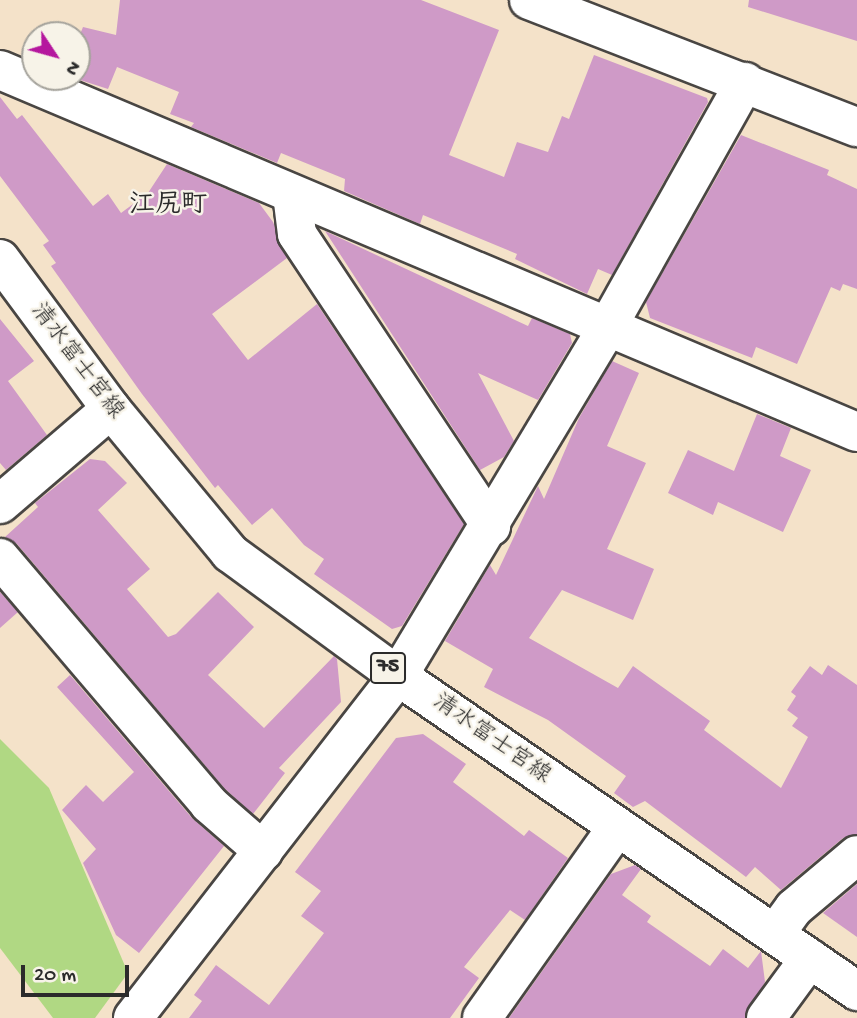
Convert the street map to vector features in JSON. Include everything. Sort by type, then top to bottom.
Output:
[{"type":"street","points":[[529,0],[857,127]]},
{"type":"street","points":[[0,70],[857,432]]},
{"type":"street","points":[[134,1018],[398,676],[491,526],[608,326],[745,82]]},
{"type":"street","points":[[292,194],[297,234],[491,526]]},
{"type":"street","name":"清水富士宮線","points":[[3,268],[111,409],[230,553],[398,676],[857,991]]},
{"type":"street","points":[[0,504],[111,409]]},
{"type":"street","points":[[0,558],[209,804],[263,851]]},
{"type":"street","points":[[482,1018],[617,827]]},
{"type":"street","points":[[775,934],[794,908],[857,855]]},
{"type":"street","points":[[766,1018],[810,958]]},
{"type":"green space","points":[[0,739],[49,788],[128,973],[95,1018],[53,1018],[0,948]]},
{"type":"building","points":[[120,0],[421,0],[499,30],[449,155],[504,177],[517,142],[548,152],[562,116],[569,119],[594,55],[707,98],[708,102],[612,275],[598,269],[587,294],[515,259],[517,254],[423,215],[420,224],[344,191],[345,179],[281,153],[277,163],[191,127],[194,123],[170,114],[179,92],[117,67],[108,89],[91,84],[91,29],[116,35]]},
{"type":"building","points":[[749,0],[857,0],[857,41],[748,7]]},
{"type":"building","points":[[0,97],[17,119],[22,115],[93,206],[108,194],[121,213],[148,193],[167,164],[259,203],[273,222],[287,258],[212,314],[248,360],[317,304],[464,524],[402,626],[392,629],[314,574],[324,559],[304,545],[272,508],[252,525],[218,485],[215,488],[142,394],[51,266],[56,263],[43,245],[49,241],[0,176]]},
{"type":"building","points":[[741,135],[829,170],[827,175],[857,189],[857,289],[843,284],[840,291],[831,287],[797,364],[756,347],[752,358],[650,318],[646,302]]},
{"type":"building","points":[[325,231],[528,326],[532,318],[570,334],[572,343],[538,400],[478,373],[514,441],[504,457],[480,470]]},
{"type":"building","points":[[0,319],[34,361],[8,381],[47,435],[6,470],[0,463]]},
{"type":"building","points":[[612,361],[639,373],[607,446],[646,463],[607,549],[654,569],[633,620],[562,590],[529,638],[618,688],[633,666],[710,721],[704,730],[781,788],[808,737],[792,726],[798,718],[787,710],[796,696],[791,692],[810,666],[822,675],[828,665],[857,685],[857,834],[843,838],[781,890],[755,867],[746,877],[645,801],[633,807],[614,793],[626,776],[548,720],[484,687],[493,669],[445,641],[490,565],[496,575],[538,486],[544,499],[579,418]]},
{"type":"building","points":[[757,414],[791,428],[780,456],[811,470],[783,532],[718,502],[713,515],[668,493],[688,450],[734,471]]},
{"type":"building","points":[[90,459],[105,461],[127,483],[98,510],[150,569],[127,589],[168,637],[176,634],[218,592],[254,627],[208,675],[264,728],[334,656],[337,659],[341,702],[279,768],[285,773],[253,814],[225,789],[17,544],[5,537],[38,507],[35,503]]},
{"type":"building","points":[[0,592],[18,612],[0,628]]},
{"type":"building","points":[[70,675],[192,818],[224,846],[139,953],[116,935],[83,863],[96,849],[62,810],[86,785],[103,802],[134,772],[57,687]]},
{"type":"building","points":[[423,734],[466,764],[453,782],[524,836],[529,830],[568,858],[525,920],[510,910],[464,967],[479,978],[450,1018],[189,1018],[202,1001],[194,995],[216,965],[269,1005],[324,933],[301,916],[321,891],[295,872],[396,738]]},
{"type":"building","points":[[635,865],[641,869],[622,895],[651,916],[647,922],[710,966],[723,949],[748,968],[761,951],[765,982],[745,1018],[509,1018],[611,874]]},
{"type":"building","points":[[857,884],[857,937],[823,913]]},
{"type":"district","name":"江尻町","points":[[168,207]]}]
